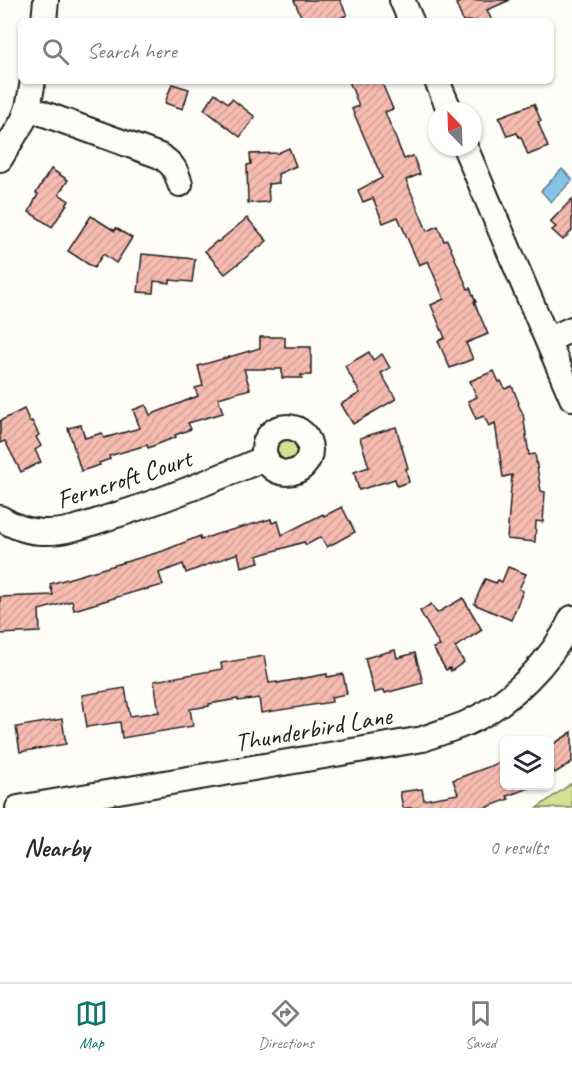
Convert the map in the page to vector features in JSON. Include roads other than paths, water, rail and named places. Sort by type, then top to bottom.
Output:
[{"type":"street","points":[[44,18],[46,0]]},
{"type":"street","points":[[402,0],[410,18]]},
{"type":"street","points":[[0,159],[23,121],[32,84]]},
{"type":"street","points":[[438,84],[446,102]]},
{"type":"street","points":[[28,108],[160,156],[169,161],[180,184]]},
{"type":"street","points":[[469,156],[572,398]]},
{"type":"street","points":[[548,340],[572,329]]},
{"type":"street","name":"Ferncroft Court","points":[[0,518],[21,528],[41,532],[69,530],[143,507],[266,458]]},
{"type":"street","name":"Thunderbird Lane","points":[[18,808],[423,739],[468,722],[503,701],[530,678],[555,647],[572,618]]},
{"type":"water","points":[[562,169],[572,181],[551,202],[541,191]]}]
